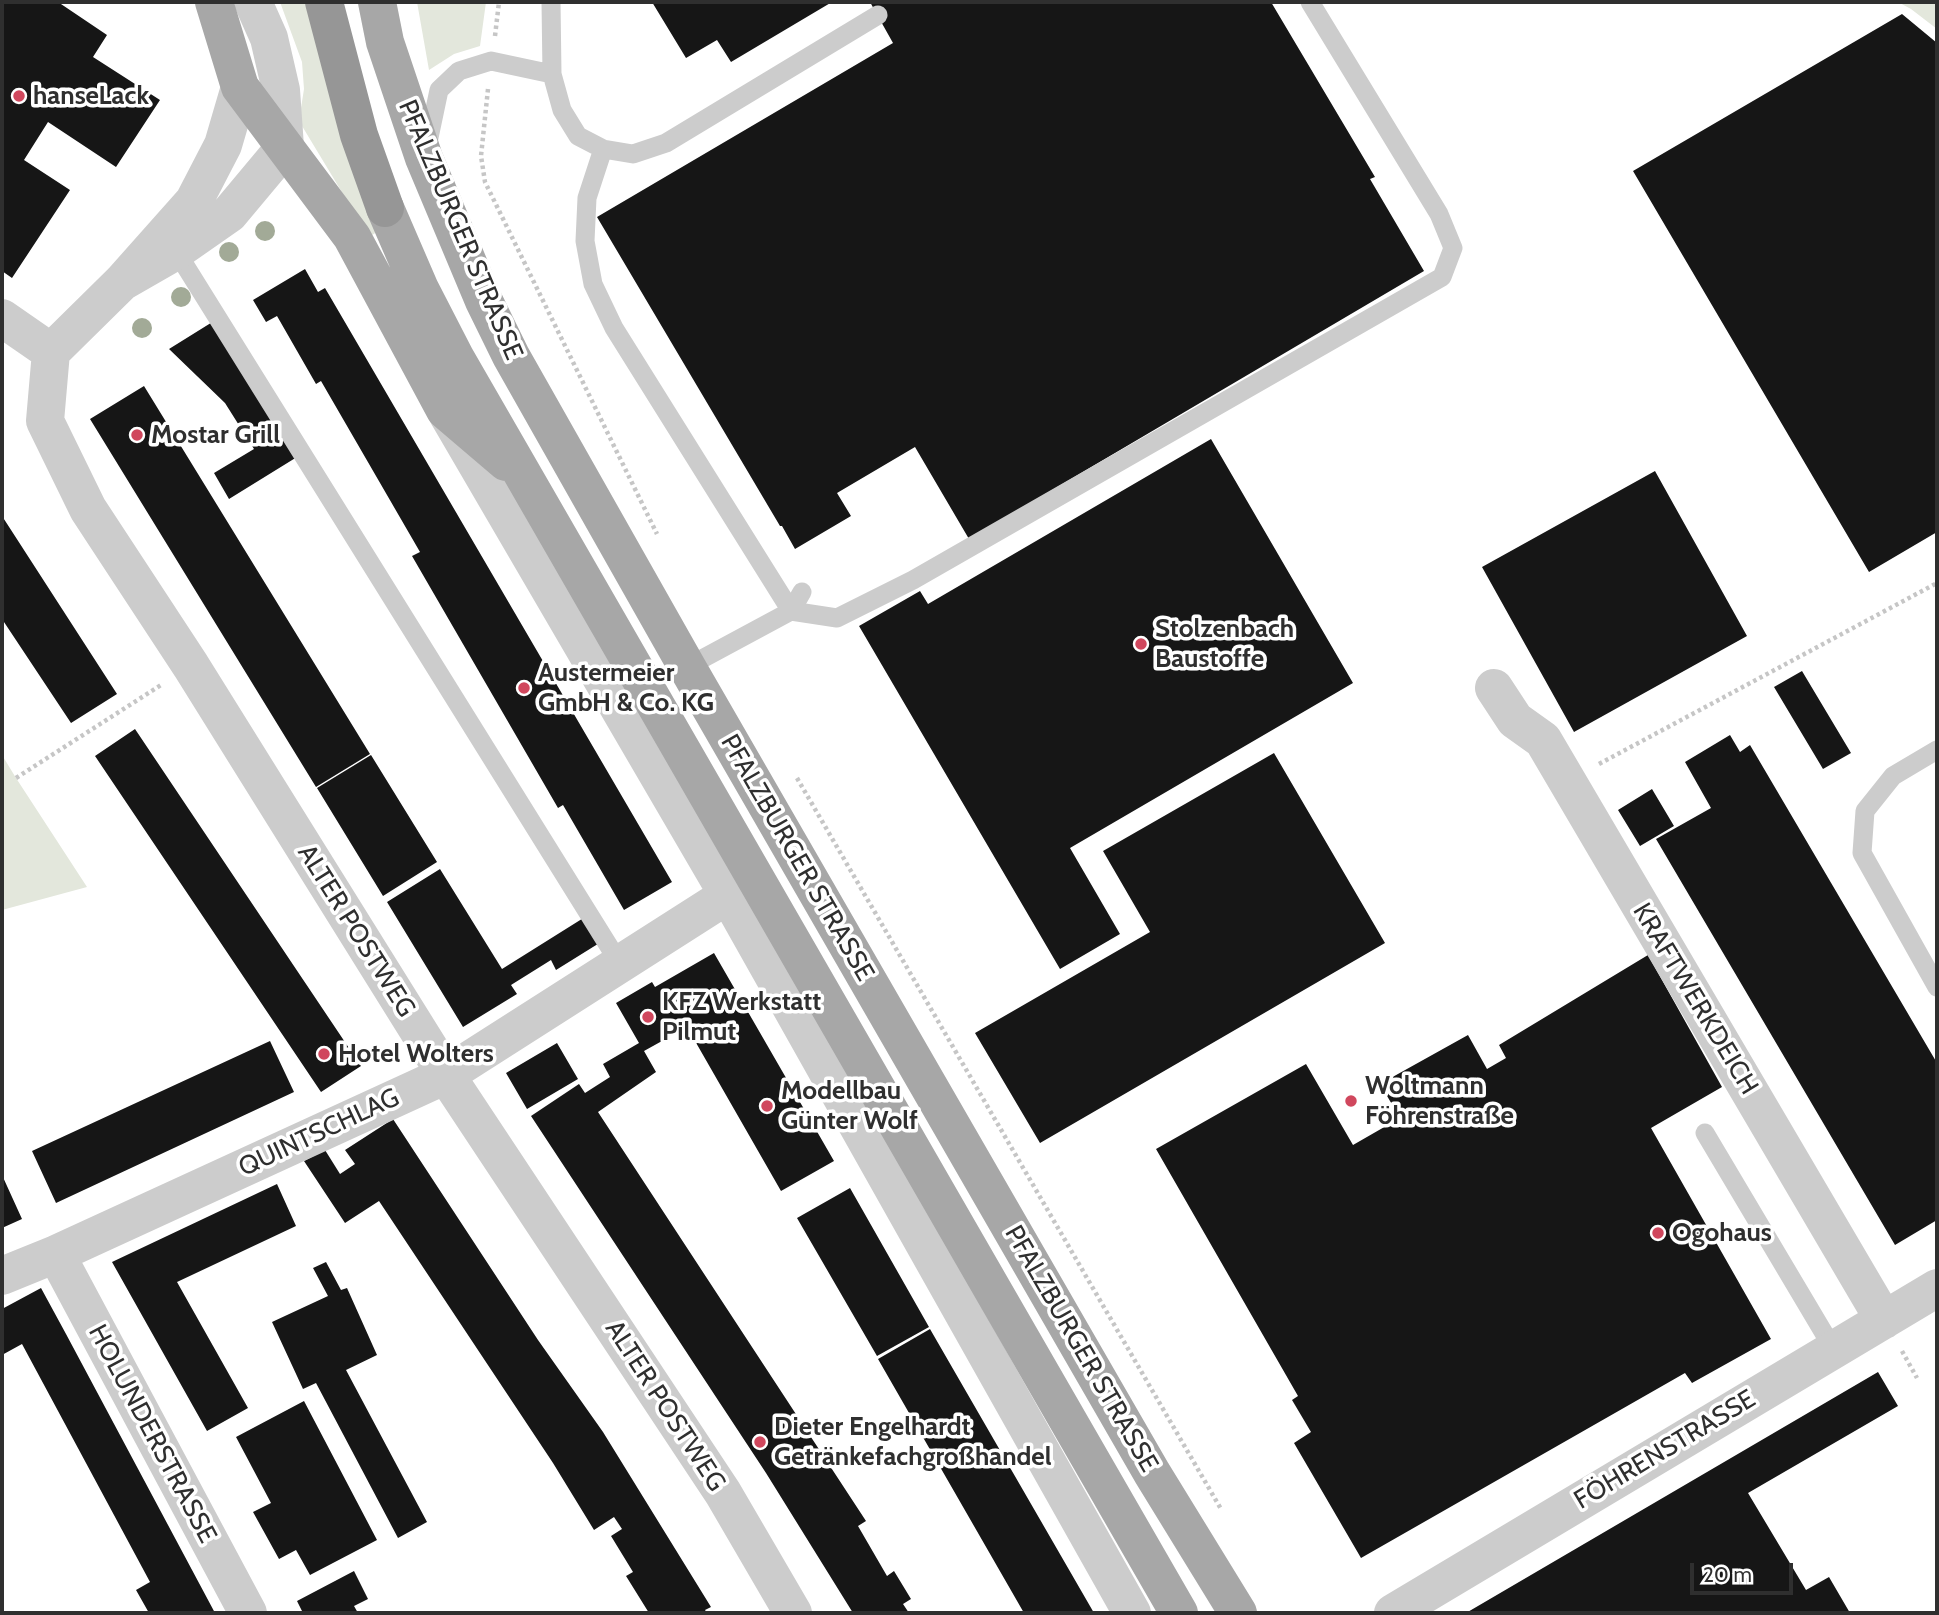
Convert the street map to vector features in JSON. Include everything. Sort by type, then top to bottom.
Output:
[{"type":"highway","points":[[324,2],[359,135],[384,208]]},
{"type":"main road","points":[[214,2],[240,87]]},
{"type":"main road","name":"PFALZBURGER STRASSE","points":[[377,2],[385,42],[424,158],[484,301],[511,356],[687,667],[1152,1473],[1238,1613]]},
{"type":"main road","name":"PFALZBURGER STRASSE","points":[[240,87],[352,237],[445,410],[526,479]]},
{"type":"main road","name":"PFALZBURGER STRASSE","points":[[384,208],[420,289],[455,357],[1179,1613]]},
{"type":"street","points":[[122,282],[176,251],[229,214],[285,146],[281,90],[269,38],[253,2]]},
{"type":"street","points":[[2,318],[51,352],[122,282],[194,201],[223,145],[240,87]]},
{"type":"street","name":"ALTER POSTWEG","points":[[51,352],[45,421],[88,509],[191,666],[446,1075],[723,1493],[793,1613]]},
{"type":"street","name":"PFALZBURGER STRASSE","points":[[445,410],[728,895],[1132,1613]]},
{"type":"street","name":"KRAFTWERKDEICH","points":[[1494,688],[1514,719],[1543,740],[1884,1320]]},
{"type":"street","name":"QUINTSCHLAG","points":[[2,1276],[56,1254],[446,1075],[728,895]]},
{"type":"street","name":"HOLUNDERSTRASSE","points":[[56,1254],[248,1613]]},
{"type":"street","name":"FÖHRENSTRASSE","points":[[1393,1613],[1937,1288]]},
{"type":"lane","points":[[551,2],[552,74],[562,110],[578,136],[603,149],[633,154],[666,143],[878,15]]},
{"type":"lane","points":[[603,149],[587,198],[585,241],[593,284],[614,328],[791,611],[837,618],[913,580],[1442,277],[1453,248],[1440,214],[1310,2]]},
{"type":"lane","points":[[424,158],[439,90],[459,71],[491,61],[552,74]]},
{"type":"lane","points":[[176,251],[620,964]]},
{"type":"lane","points":[[687,667],[791,611],[802,592]]},
{"type":"lane","points":[[1937,750],[1893,776],[1865,811],[1862,853],[1937,987]]},
{"type":"lane","points":[[1705,1133],[1833,1350]]},
{"type":"path","points":[[491,61],[481,156],[485,182],[658,535]]},
{"type":"path","points":[[1567,781],[1937,583]]},
{"type":"path","points":[[16,778],[191,666]]},
{"type":"path","points":[[796,776],[1209,1486],[1226,1520]]},
{"type":"path","points":[[1905,1358],[1917,1378]]},
{"type":"shaded area","points":[[280,2],[305,2],[343,139],[380,230],[369,237],[299,121],[304,89],[302,62]]},
{"type":"shaded area","points":[[417,2],[486,2],[480,46],[454,54],[429,70]]},
{"type":"shaded area","points":[[1898,2],[1937,2],[1937,29],[1911,9]]},
{"type":"shaded area","points":[[2,755],[16,778],[87,887],[2,910]]},
{"type":"building","points":[[2,2],[58,2],[107,35],[93,57],[160,100],[116,167],[48,122],[24,160],[70,190],[12,278],[2,271]]},
{"type":"building","points":[[652,2],[832,2],[731,62],[717,40],[686,58]]},
{"type":"building","points":[[870,2],[1271,2],[1375,177],[1370,179],[1424,271],[969,539],[915,447],[837,493],[851,516],[795,549],[597,217],[893,43]]},
{"type":"building","points":[[1902,14],[1937,43],[1937,532],[1869,572],[1633,171]]},
{"type":"building","points":[[305,269],[318,292],[325,288],[672,882],[624,910],[563,805],[558,808],[412,556],[420,552],[321,381],[316,384],[277,316],[266,322],[253,300]]},
{"type":"building","points":[[214,321],[297,457],[229,499],[214,473],[254,449],[225,403],[169,349]]},
{"type":"building","points":[[144,386],[370,754],[316,787],[90,419]]},
{"type":"building","name":"Stolzenbach Baustoffe","points":[[1211,439],[1353,683],[1070,848],[1120,934],[1060,969],[859,626],[920,591],[928,604]]},
{"type":"building","points":[[1655,471],[1747,636],[1574,732],[1482,567]]},
{"type":"building","points":[[2,516],[117,694],[71,723],[2,619]]},
{"type":"building","points":[[1802,671],[1851,753],[1823,769],[1774,687]]},
{"type":"building","points":[[135,729],[361,1066],[321,1092],[95,756]]},
{"type":"building","points":[[1730,735],[1740,752],[1750,745],[1937,1063],[1937,1220],[1895,1245],[1656,839],[1711,808],[1685,762]]},
{"type":"building","points":[[1274,753],[1385,943],[1040,1143],[975,1033],[1150,932],[1103,851]]},
{"type":"building","points":[[371,755],[437,862],[383,896],[317,788]]},
{"type":"building","points":[[1652,789],[1674,826],[1640,846],[1618,810]]},
{"type":"building","points":[[440,869],[502,969],[585,917],[601,942],[556,970],[551,960],[511,985],[517,994],[463,1027],[387,902]]},
{"type":"building","points":[[714,953],[834,1161],[781,1191],[691,1034],[684,1038],[680,1031],[644,1051],[656,1072],[598,1112],[866,1521],[858,1526],[887,1576],[894,1571],[911,1599],[903,1604],[909,1613],[853,1613],[766,1473],[531,1116],[579,1084],[585,1093],[610,1077],[603,1064],[639,1043],[616,1003],[652,982],[655,987]]},
{"type":"building","points":[[1648,955],[1722,1087],[1651,1128],[1771,1339],[1692,1383],[1685,1373],[1361,1558],[1294,1443],[1311,1432],[1292,1400],[1298,1396],[1156,1149],[1306,1064],[1353,1145],[1400,1118],[1380,1084],[1468,1035],[1487,1069],[1506,1058],[1499,1045]]},
{"type":"building","points":[[270,1041],[294,1092],[56,1203],[32,1151]]},
{"type":"building","points":[[557,1043],[578,1079],[527,1109],[506,1073]]},
{"type":"building","points":[[393,1119],[538,1340],[603,1432],[711,1607],[705,1610],[707,1613],[649,1613],[626,1576],[633,1572],[611,1536],[622,1529],[614,1517],[594,1530],[553,1463],[379,1201],[345,1223],[304,1161],[325,1150],[340,1174],[355,1164],[345,1150]]},
{"type":"building","points":[[2,1175],[22,1219],[2,1228]]},
{"type":"building","points":[[277,1184],[296,1226],[177,1282],[248,1408],[207,1431],[112,1262]]},
{"type":"building","points":[[850,1188],[929,1327],[877,1356],[797,1218]]},
{"type":"building","points":[[326,1262],[341,1290],[347,1288],[377,1355],[346,1370],[427,1522],[398,1538],[316,1383],[303,1389],[272,1322],[328,1296],[313,1268]]},
{"type":"building","points":[[41,1288],[215,1613],[149,1613],[136,1590],[150,1582],[22,1344],[2,1355],[2,1309]]},
{"type":"building","points":[[930,1329],[1094,1613],[1024,1613],[878,1359]]},
{"type":"building","points":[[1878,1372],[1898,1406],[1748,1493],[1806,1590],[1829,1577],[1850,1613],[1466,1613]]},
{"type":"building","points":[[304,1401],[377,1540],[310,1575],[296,1550],[279,1559],[253,1512],[271,1503],[236,1437]]},
{"type":"building","points":[[354,1571],[368,1599],[354,1606],[358,1613],[303,1613],[297,1601]]},
{"type":"place","name":"hanseLack","points":[[19,96]]},
{"type":"place","name":"Mostar Grill","points":[[137,435]]},
{"type":"place","name":"Stolzenbach Baustoffe","points":[[1141,644]]},
{"type":"place","name":"Austermeier GmbH & Co. KG","points":[[524,688]]},
{"type":"place","name":"KFZ Werkstatt Pilmut","points":[[648,1017]]},
{"type":"place","name":"Hotel Wolters","points":[[324,1054]]},
{"type":"place","name":"Woltmann Föhrenstraße","points":[[1351,1101]]},
{"type":"place","name":"Modellbau Günter Wolf","points":[[767,1106]]},
{"type":"place","name":"Ogohaus","points":[[1658,1233]]},
{"type":"place","name":"Dieter Engelhardt Getränkefachgroßhandel","points":[[760,1442]]}]
